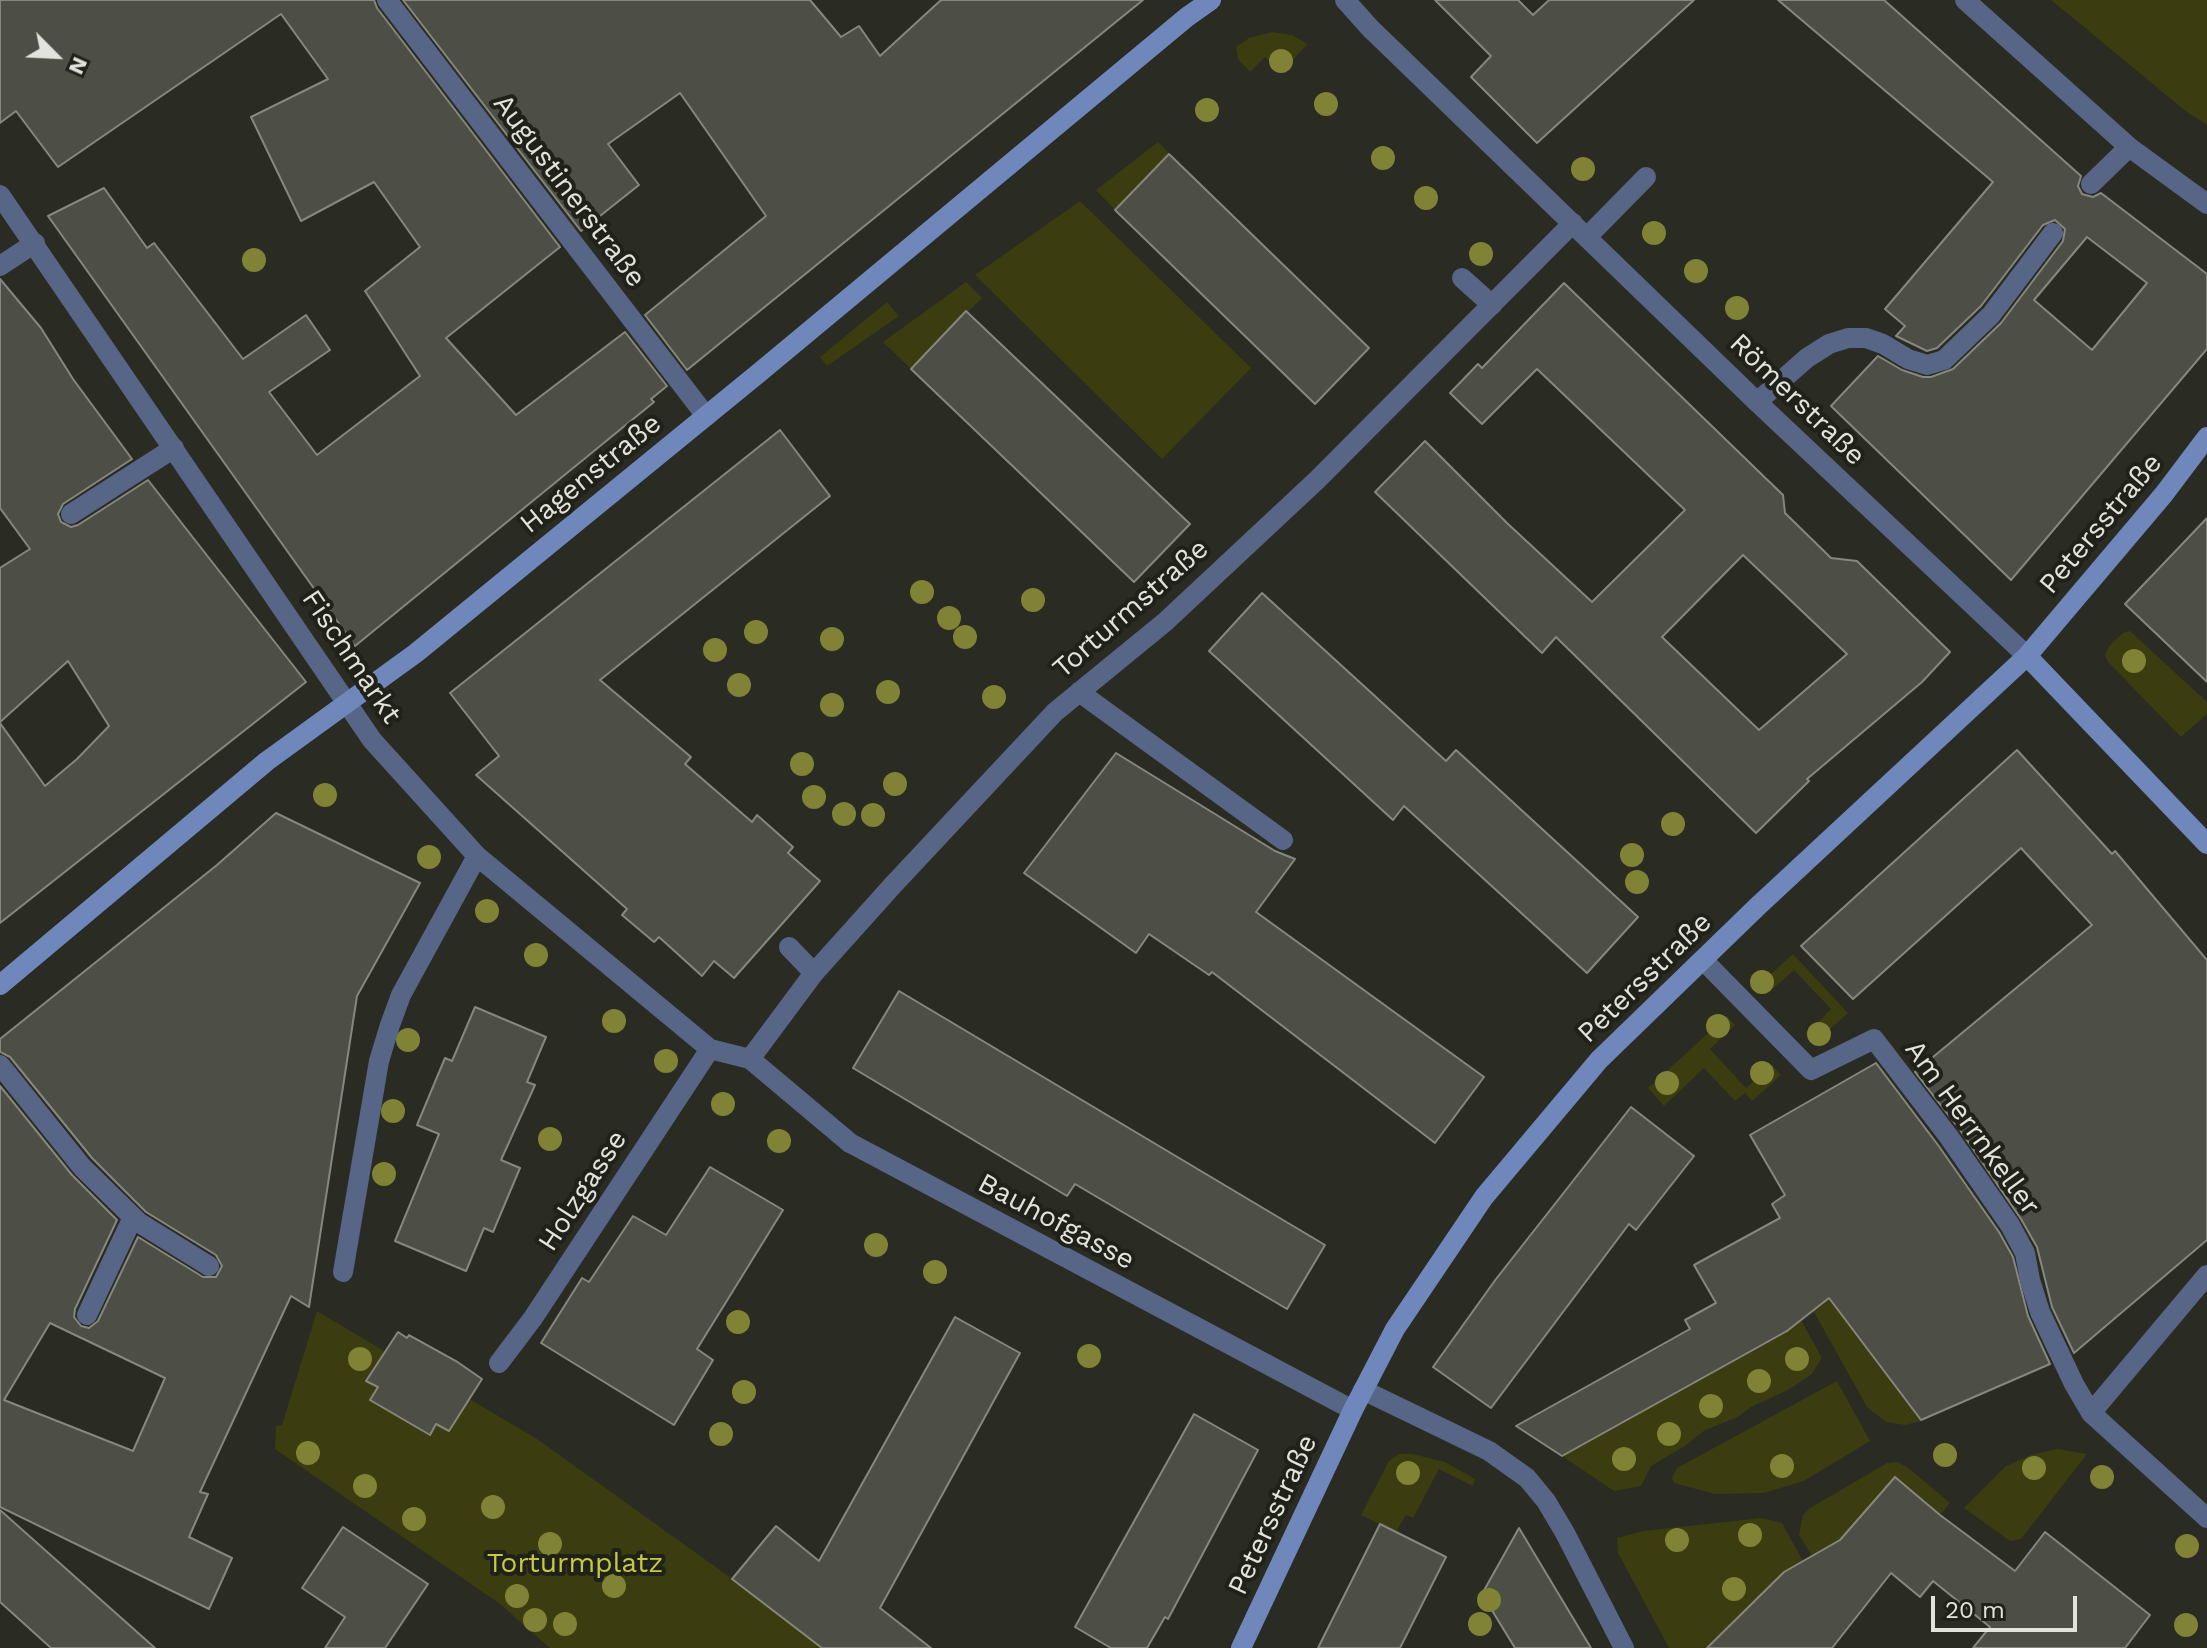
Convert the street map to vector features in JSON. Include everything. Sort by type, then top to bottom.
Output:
[{"type":"street","name":"Augustinerstraße","points":[[387,0],[706,416]]},
{"type":"street","name":"Hagenstraße","points":[[0,985],[267,761],[416,653],[1211,0]]},
{"type":"street","name":"Römerstraße","points":[[1345,0],[1370,28],[1757,402],[2027,656],[2207,844]]},
{"type":"street","points":[[1965,0],[2129,147],[2207,204]]},
{"type":"street","points":[[2091,184],[2129,147]]},
{"type":"street","name":"Torturmstraße","points":[[750,1059],[814,973],[1055,712],[1165,622],[1305,491],[1492,305],[1646,177]]},
{"type":"street","name":"Fischmarkt","points":[[0,195],[372,740],[477,856],[710,1049],[750,1059]]},
{"type":"street","points":[[1757,402],[1807,358],[1829,344],[1848,338],[1875,341],[1908,359],[1927,365],[1944,360],[1991,315],[2053,233]]},
{"type":"street","points":[[0,266],[35,243]]},
{"type":"street","points":[[1462,278],[1492,305]]},
{"type":"street","name":"Petersstraße","points":[[1241,1648],[1353,1410],[1395,1329],[1484,1197],[1599,1060],[1758,906],[2027,656],[2164,494],[2207,437]]},
{"type":"street","points":[[71,514],[174,448]]},
{"type":"street","points":[[1079,692],[1283,840]]},
{"type":"street","points":[[343,1272],[379,1061],[390,1025],[401,995],[477,856]]},
{"type":"street","points":[[789,947],[814,973]]},
{"type":"street","name":"Am Herrnkeller","points":[[1703,960],[1811,1070],[1874,1039],[1949,1137],[2010,1225],[2025,1253],[2040,1312],[2091,1413]]},
{"type":"street","name":"Holzgasse","points":[[499,1363],[533,1318],[710,1049]]},
{"type":"street","name":"Bauhofgasse","points":[[750,1059],[850,1143],[1086,1271],[1353,1410]]},
{"type":"street","points":[[0,1065],[82,1167],[133,1217],[209,1266]]},
{"type":"street","points":[[87,1315],[133,1217]]},
{"type":"street","points":[[2207,1275],[2091,1413],[2207,1518]]},
{"type":"street","points":[[1363,1390],[1489,1451],[1527,1478],[1546,1501],[1565,1533],[1624,1648]]},
{"type":"green space","points":[[2051,0],[2207,0],[2207,125],[2187,112]]},
{"type":"green space","points":[[1272,32],[1292,35],[1308,44],[1281,72],[1265,57],[1250,72],[1238,59],[1236,47],[1249,38]]},
{"type":"green space","points":[[1158,142],[1169,153],[1115,210],[1096,190]]},
{"type":"green space","points":[[1080,201],[1251,368],[1162,459],[975,275]]},
{"type":"green space","points":[[966,282],[982,298],[911,369],[883,342]]},
{"type":"green space","points":[[887,302],[899,316],[827,366],[820,357]]},
{"type":"green space","points":[[2130,631],[2207,702],[2207,714],[2181,737],[2108,662],[2105,655],[2109,646],[2123,633]]},
{"type":"green space","points":[[1793,954],[1848,1013],[1815,1043],[1806,1034],[1831,1009],[1794,970],[1768,993],[1760,984]]},
{"type":"green space","points":[[1727,1016],[1735,1025],[1710,1049],[1746,1088],[1772,1065],[1781,1075],[1752,1101],[1745,1093],[1735,1101],[1704,1068],[1664,1106],[1648,1088]]},
{"type":"green space","points":[[1780,1218],[1809,1270],[1921,1421],[1905,1425],[1886,1422],[1867,1407],[1766,1226]]},
{"type":"green space","points":[[1753,1233],[1822,1358],[1812,1374],[1738,1417],[1705,1430],[1651,1466],[1641,1486],[1614,1491],[1562,1456],[1790,1329],[1740,1240]]},
{"type":"green space","name":"Torturmplatz","points":[[317,1311],[399,1360],[371,1373],[366,1381],[378,1387],[371,1401],[428,1417],[420,1430],[429,1436],[436,1424],[449,1431],[455,1423],[456,1391],[537,1439],[766,1603],[822,1648],[550,1648],[500,1604],[275,1449],[276,1426],[282,1425]]},
{"type":"green space","points":[[1837,1381],[1870,1441],[1804,1481],[1764,1493],[1715,1494],[1674,1483],[1672,1478],[1677,1468]]},
{"type":"green space","points":[[2057,1449],[2087,1454],[2021,1539],[2010,1541],[1964,1508],[2006,1466],[2031,1455]]},
{"type":"green space","points":[[1399,1454],[1445,1462],[1475,1479],[1473,1486],[1439,1469],[1413,1518],[1406,1515],[1396,1532],[1361,1515],[1389,1461]]},
{"type":"green space","points":[[1897,1462],[1950,1503],[1940,1515],[1895,1478],[1840,1540],[1812,1556],[1799,1535],[1803,1515],[1887,1463]]},
{"type":"green space","points":[[1761,1518],[1782,1523],[1803,1561],[1784,1572],[1707,1648],[1669,1648],[1618,1553],[1617,1538],[1643,1531]]},
{"type":"building","points":[[0,0],[374,0],[377,8],[560,247],[446,338],[516,415],[625,332],[667,386],[651,399],[654,402],[355,646],[48,216],[104,188],[147,248],[154,243],[243,359],[306,315],[330,350],[269,392],[317,455],[420,376],[365,291],[420,247],[374,182],[301,221],[251,117],[328,79],[281,14],[58,167],[16,111],[0,123]]},
{"type":"building","points":[[403,0],[810,0],[841,37],[859,26],[880,56],[941,0],[1143,0],[687,370],[645,315],[766,216],[680,93],[608,144],[639,185],[581,231]]},
{"type":"building","points":[[1435,0],[1518,0],[1533,15],[1549,0],[1694,0],[1537,143],[1471,77],[1491,56]]},
{"type":"building","points":[[1778,0],[1884,0],[2081,176],[2078,186],[2082,194],[2093,197],[2101,193],[2207,274],[2207,349],[2011,580],[1831,406],[1878,356],[1902,370],[1923,377],[1953,369],[2001,323],[2063,241],[2065,229],[2055,220],[2043,225],[1981,306],[1937,348],[1927,351],[1896,336],[1905,326],[1885,309],[1993,182]],"holes":[[[2087,237],[2147,283],[2092,350],[2034,300]]]},
{"type":"building","points":[[1169,154],[1369,348],[1315,404],[1115,210]]},
{"type":"building","points":[[0,279],[41,328],[73,379],[132,459],[63,504],[58,514],[61,522],[71,527],[78,525],[148,480],[306,682],[0,923],[0,723],[45,786],[109,726],[68,661],[0,722],[0,568],[30,549],[0,508]]},
{"type":"building","points":[[1564,283],[1783,495],[1785,513],[1831,558],[1857,561],[1950,652],[1922,682],[1807,779],[1809,781],[1756,833],[1556,637],[1542,653],[1375,492],[1425,441],[1592,602],[1685,510],[1537,369],[1482,424],[1450,393],[1478,364],[1482,368]],"holes":[[[1743,555],[1847,654],[1759,730],[1662,637]]]},
{"type":"building","points":[[966,311],[1190,524],[1134,582],[911,369]]},
{"type":"building","points":[[780,430],[830,496],[600,680],[691,757],[685,764],[752,822],[757,815],[793,847],[788,853],[820,881],[734,978],[714,961],[702,976],[659,937],[654,942],[622,915],[627,909],[476,775],[499,756],[450,693]]},
{"type":"building","points":[[2207,518],[2207,682],[2125,604]]},
{"type":"building","points":[[1262,593],[1446,761],[1456,750],[1638,917],[1587,973],[1404,806],[1393,820],[1209,651]]},
{"type":"building","points":[[2017,750],[2112,854],[2115,851],[2207,960],[2207,1240],[2074,1353],[2052,1307],[2037,1247],[1960,1130],[1915,1072],[2092,925],[2021,848],[1853,999],[1801,946]]},
{"type":"building","points":[[1116,753],[1275,851],[1295,859],[1256,912],[1484,1077],[1435,1143],[1212,972],[1209,975],[1149,934],[1136,953],[1024,873]]},
{"type":"building","points":[[276,813],[420,883],[357,996],[309,1307],[291,1296],[200,1492],[208,1494],[189,1537],[232,1558],[209,1609],[0,1507],[0,1086],[72,1175],[117,1220],[75,1309],[74,1317],[81,1326],[89,1328],[98,1321],[138,1237],[203,1277],[216,1277],[222,1266],[216,1255],[146,1212],[92,1158],[10,1057],[0,1052],[0,1039],[217,865]],"holes":[[[50,1323],[165,1378],[133,1451],[4,1400]]]},
{"type":"building","points":[[899,991],[1325,1245],[1287,1309],[1075,1184],[1067,1196],[853,1068]]},
{"type":"building","points":[[475,1007],[546,1037],[527,1082],[535,1085],[501,1160],[520,1168],[493,1232],[484,1228],[466,1271],[395,1241],[439,1134],[417,1125],[445,1058],[452,1061]]},
{"type":"building","points":[[1876,1063],[1999,1232],[2013,1257],[2028,1316],[2050,1364],[1921,1420],[1829,1298],[1787,1331],[1562,1456],[1516,1426],[1690,1329],[1685,1320],[1716,1303],[1694,1265],[1780,1218],[1772,1204],[1785,1195],[1750,1135]]},
{"type":"building","points":[[1631,1107],[1694,1156],[1636,1230],[1629,1224],[1491,1408],[1433,1367],[1496,1279]]},
{"type":"building","points":[[710,1167],[783,1210],[697,1349],[713,1360],[674,1425],[541,1343],[582,1278],[589,1282],[633,1216],[666,1235]]},
{"type":"building","points":[[955,1317],[1020,1353],[880,1608],[931,1648],[822,1648],[732,1579],[776,1526],[819,1561]]},
{"type":"building","points":[[398,1332],[456,1361],[482,1379],[449,1431],[436,1424],[430,1435],[370,1400],[378,1387],[366,1381]]},
{"type":"building","points":[[1194,1414],[1258,1450],[1168,1619],[1165,1617],[1147,1648],[1111,1648],[1075,1627]]},
{"type":"building","points":[[1895,1477],[2015,1571],[2045,1532],[2150,1615],[2125,1648],[1973,1648],[1990,1627],[1933,1581],[1920,1597],[1891,1573],[1832,1648],[1707,1648],[1784,1572],[1840,1540]]},
{"type":"building","points":[[0,1510],[155,1648],[51,1648],[0,1602]]},
{"type":"building","points":[[1380,1524],[1446,1557],[1400,1648],[1318,1648]]},
{"type":"building","points":[[343,1527],[428,1584],[385,1648],[325,1648],[345,1617],[302,1588]]},
{"type":"building","points":[[1519,1528],[1591,1648],[1515,1648],[1482,1594]]}]
